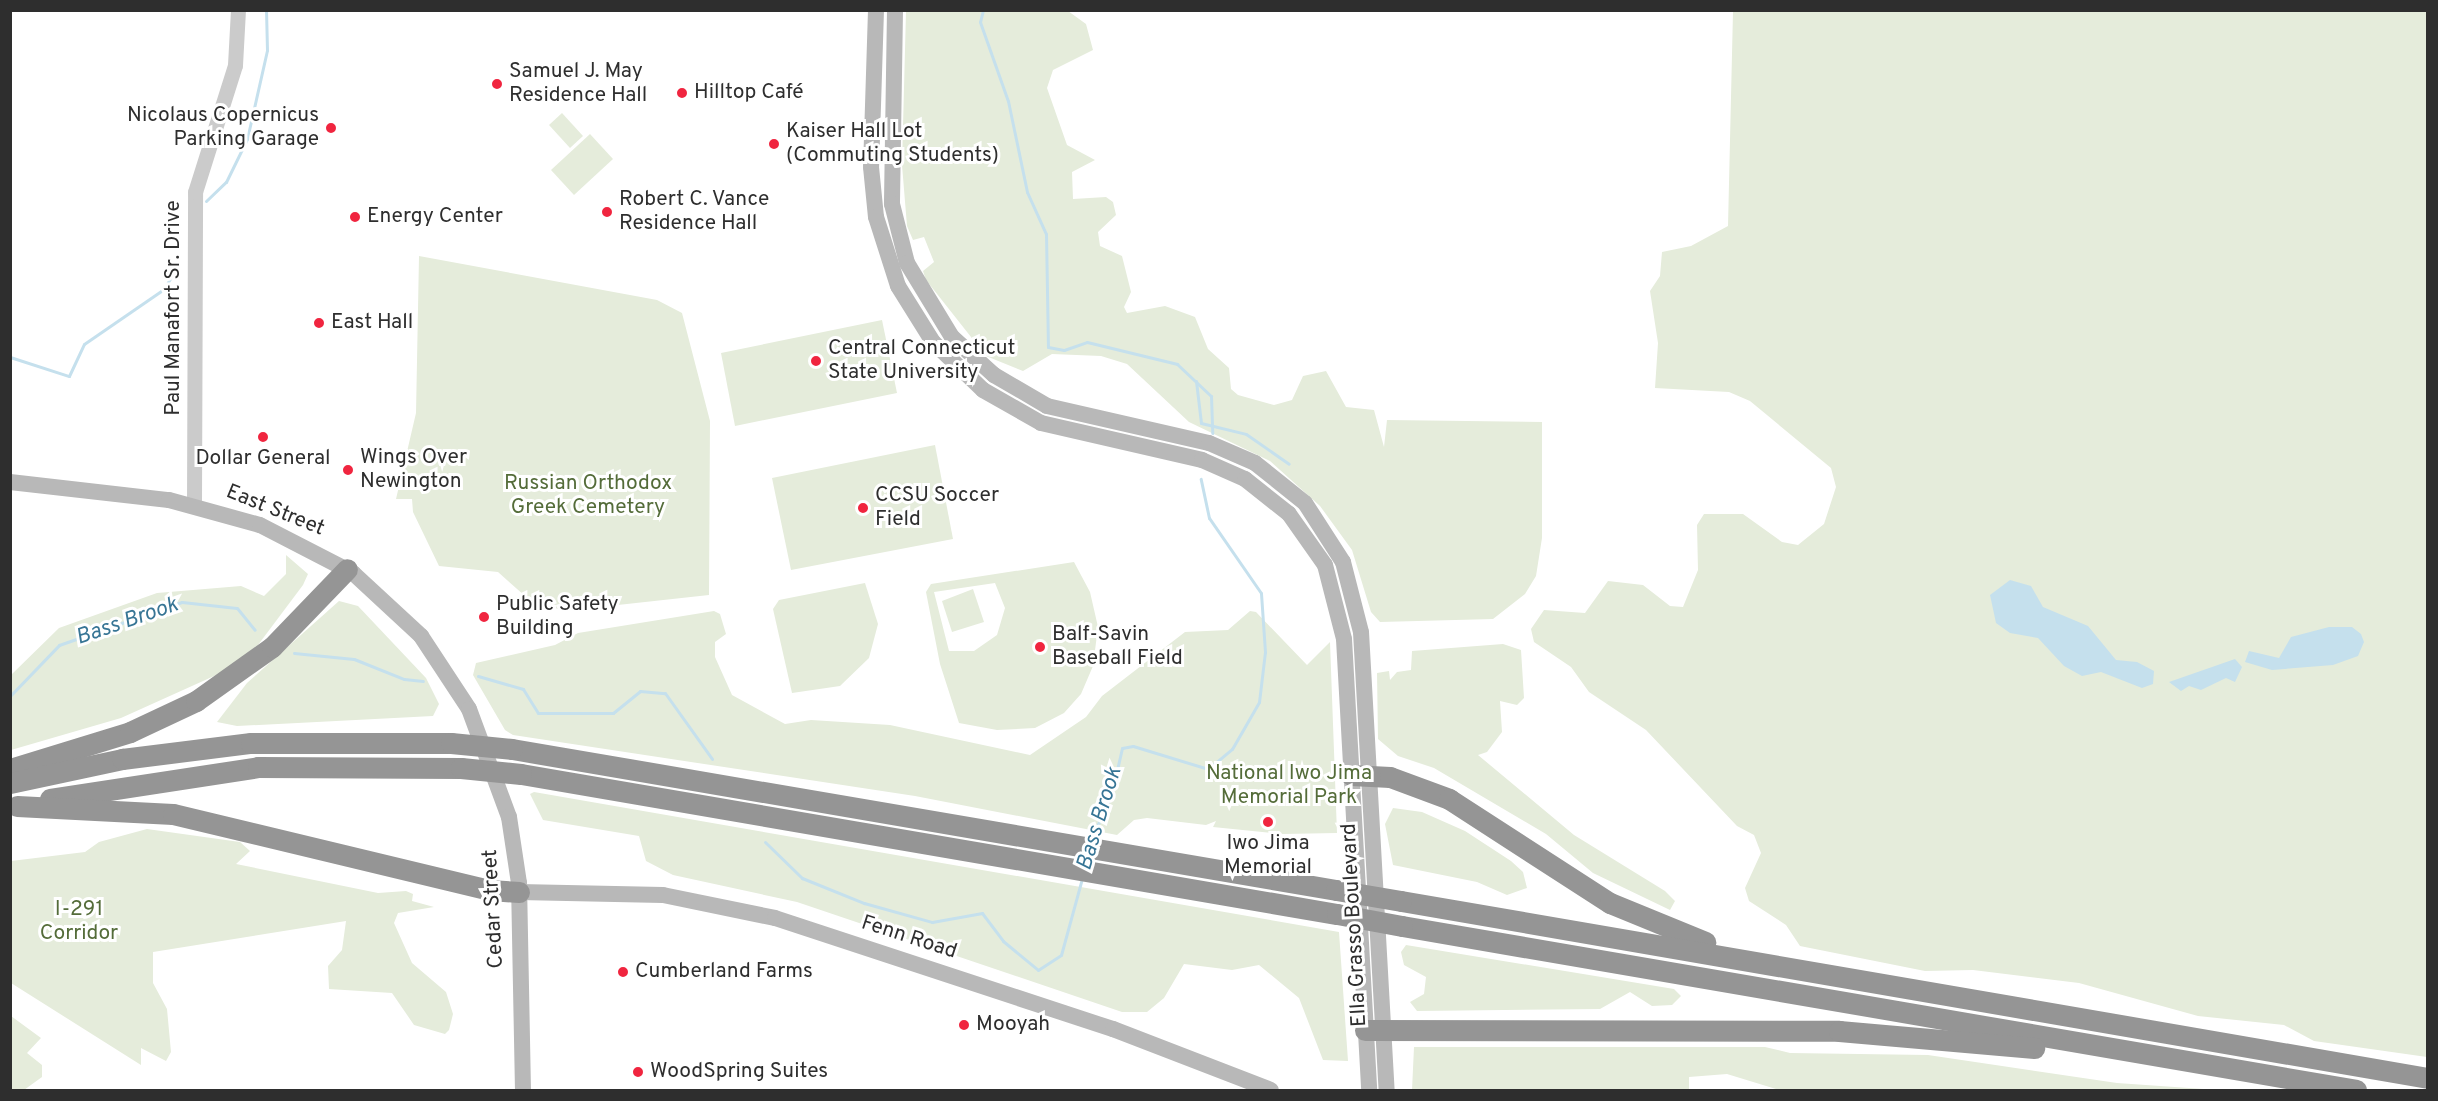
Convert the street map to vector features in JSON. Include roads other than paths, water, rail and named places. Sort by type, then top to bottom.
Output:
[{"type":"highway","points":[[10,770],[130,732],[196,701],[272,646],[347,569]]},
{"type":"highway","points":[[10,783],[122,759],[251,743],[451,743],[512,749],[2427,1078]]},
{"type":"highway","points":[[14,807],[129,783],[246,768],[345,763],[461,768],[521,774],[2356,1090]]},
{"type":"highway","points":[[1360,775],[1403,781],[1462,805],[1640,919],[1801,970]]},
{"type":"highway","points":[[14,807],[173,814],[490,890],[519,892]]},
{"type":"highway","points":[[1375,1029],[1857,1032],[2182,1069],[2240,1070]]},
{"type":"main road","name":"Ella Grasso Boulevard","points":[[876,10],[872,188],[885,254],[912,311],[949,359],[1005,404],[1061,430],[1202,460],[1244,478],[1294,519],[1332,585],[1344,639],[1360,775],[1375,1029],[1387,1090]]},
{"type":"main road","name":"Ella Grasso Boulevard","points":[[895,10],[890,190],[902,248],[924,296],[963,348],[1009,386],[1062,412],[1209,443],[1254,463],[1310,510],[1346,570],[1361,633],[1360,775]]},
{"type":"main road","points":[[1138,447],[1141,430]]},
{"type":"main road","points":[[1244,478],[1254,463]]},
{"type":"main road","name":"East Street","points":[[10,482],[194,505],[273,530],[347,569],[421,636],[479,730]]},
{"type":"main road","name":"Cedar Street","points":[[479,730],[509,817],[519,892],[523,1090]]},
{"type":"main road","name":"Fenn Road","points":[[519,892],[663,895],[768,916],[1076,1016],[1271,1090]]},
{"type":"main road","name":"Ella Grasso Boulevard","points":[[1369,1090],[1375,1029]]},
{"type":"street","name":"Paul Manafort Sr. Drive","points":[[194,505],[195,192],[235,65],[238,10]]},
{"type":"water","points":[[2010,580],[2031,586],[2043,607],[2088,626],[2116,660],[2137,662],[2154,671],[2153,684],[2142,688],[2101,672],[2082,676],[2064,666],[2038,638],[2010,633],[1996,623],[1990,595]]},
{"type":"water","points":[[2329,627],[2352,627],[2361,634],[2364,642],[2358,656],[2333,665],[2272,670],[2245,662],[2249,651],[2279,658],[2291,637]]},
{"type":"water","points":[[2235,659],[2242,667],[2235,682],[2226,678],[2201,690],[2189,686],[2181,691],[2169,682]]},
{"type":"waterway","points":[[206,201],[226,182],[247,139],[267,50],[266,10]]},
{"type":"waterway","points":[[983,10],[980,22],[1008,101],[1027,192],[1046,234],[1048,347],[1064,350],[1087,342],[1177,364],[1211,396],[1212,433]]},
{"type":"waterway","points":[[10,357],[69,376],[84,344],[164,289],[175,270]]},
{"type":"waterway","points":[[1196,381],[1201,423],[1246,434],[1289,464]]},
{"type":"waterway","name":"Bass Brook","points":[[1091,839],[1111,796],[1122,748],[1133,746],[1208,769],[1232,749],[1259,702],[1265,652],[1261,593],[1209,518],[1201,479]]},
{"type":"waterway","name":"Bass Brook","points":[[10,696],[59,645],[182,602],[237,608],[255,630]]},
{"type":"waterway","name":"Bass Brook","points":[[294,653],[354,659],[404,679],[423,681]]},
{"type":"waterway","name":"Bass Brook","points":[[478,676],[523,689],[538,713],[613,713],[640,691],[665,693],[712,759]]},
{"type":"waterway","name":"Bass Brook","points":[[765,842],[802,878],[864,903],[932,922],[982,913],[1003,941],[1038,970],[1061,955],[1082,878]]},
{"type":"place","name":"Samuel J. May Residence Hall","points":[[497,84]]},
{"type":"place","name":"Hilltop Café","points":[[682,93]]},
{"type":"place","name":"Nicolaus Copernicus Parking Garage","points":[[331,128]]},
{"type":"place","name":"Kaiser Hall Lot (Commuting Students)","points":[[774,144]]},
{"type":"place","name":"Robert C. Vance Residence Hall","points":[[607,212]]},
{"type":"place","name":"Energy Center","points":[[355,217]]},
{"type":"place","name":"East Hall","points":[[319,323]]},
{"type":"place","name":"Central Connecticut State University","points":[[816,361]]},
{"type":"place","name":"Dollar General","points":[[263,437]]},
{"type":"place","name":"Wings Over Newington","points":[[348,470]]},
{"type":"place","name":"CCSU Soccer Field","points":[[863,508]]},
{"type":"place","name":"Public Safety Building","points":[[484,617]]},
{"type":"place","name":"Balf-Savin Baseball Field","points":[[1040,647]]},
{"type":"place","name":"Iwo Jima Memorial","points":[[1268,822]]},
{"type":"place","name":"Cumberland Farms","points":[[623,972]]},
{"type":"place","name":"Mooyah","points":[[964,1025]]},
{"type":"place","name":"WoodSpring Suites","points":[[638,1072]]},
{"type":"park label","name":"Russian Orthodox Greek Cemetery","points":[[588,496]]},
{"type":"park label","name":"National Iwo Jima Memorial Park","points":[[1289,786]]},
{"type":"park label","name":"I-291 Corridor","points":[[79,922]]}]
